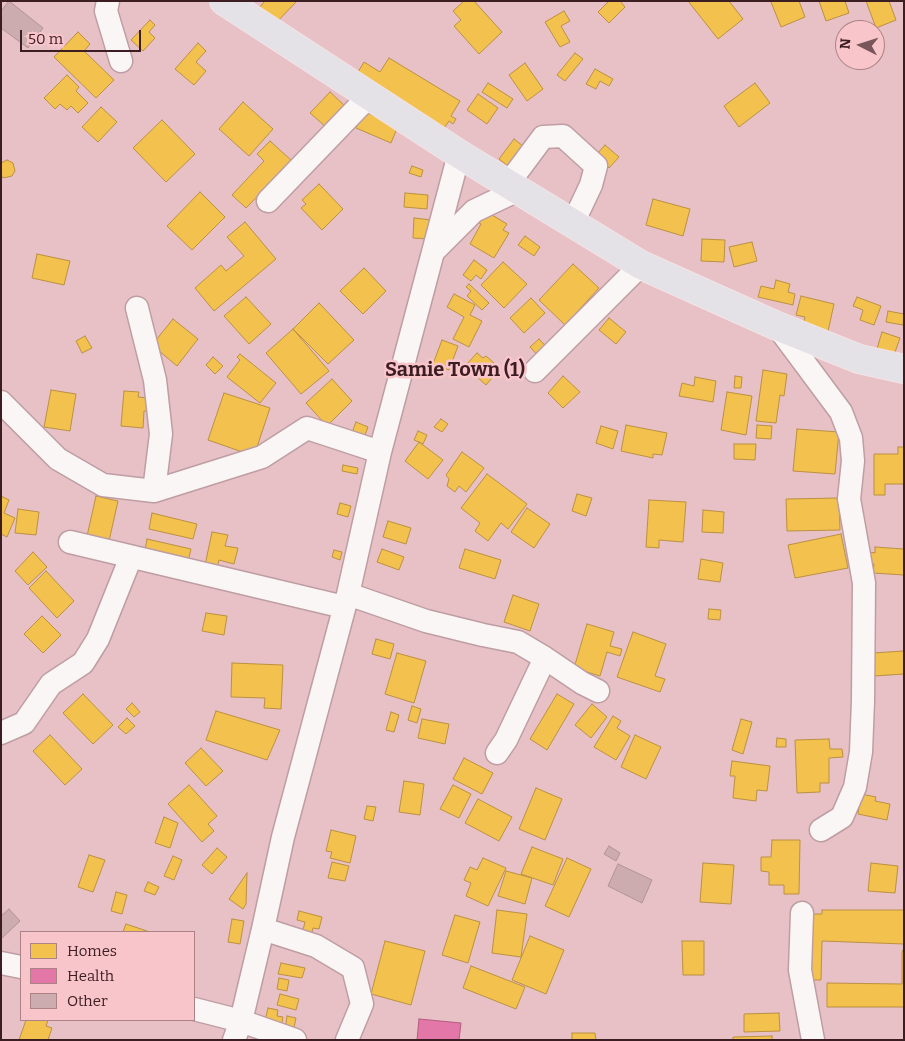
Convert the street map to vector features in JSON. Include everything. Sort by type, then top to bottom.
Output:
[{"type":"main road","points":[[224,1],[459,154],[641,265],[777,326],[859,359],[904,369]]},
{"type":"street","points":[[108,1],[106,11],[122,61]]},
{"type":"street","points":[[268,202],[369,96]]},
{"type":"street","points":[[433,252],[474,211],[513,187],[543,137],[563,136],[596,166],[592,185],[573,223]]},
{"type":"street","points":[[237,1030],[263,929],[283,837],[346,600],[380,452],[459,154]]},
{"type":"street","points":[[535,371],[641,265]]},
{"type":"street","points":[[137,308],[156,380],[162,434],[154,491]]},
{"type":"street","points":[[777,326],[840,412],[851,438],[853,461],[849,499],[864,583],[861,752],[855,787],[842,817],[821,830]]},
{"type":"street","points":[[1,402],[58,459],[103,485],[154,491],[262,457],[308,428],[380,452]]},
{"type":"street","points":[[70,542],[131,557],[346,600],[483,635],[518,642],[582,683],[598,691]]},
{"type":"street","points":[[1,733],[24,723],[51,684],[83,663],[98,639],[131,557]]},
{"type":"street","points":[[497,753],[506,740],[545,658]]},
{"type":"street","points":[[802,912],[800,970],[813,1040]]},
{"type":"street","points":[[263,929],[316,946],[353,968],[362,1004],[347,1040]]},
{"type":"street","points":[[1,963],[20,967]]},
{"type":"street","points":[[195,1009],[237,1030],[295,1040]]},
{"type":"building: Homes","points":[[265,1],[297,1],[272,27],[259,8]]},
{"type":"building: Homes","points":[[464,1],[474,1],[502,32],[479,54],[454,26],[461,20],[453,11]]},
{"type":"building: Homes","points":[[609,1],[620,1],[625,7],[609,23],[598,12]]},
{"type":"building: Homes","points":[[688,1],[729,1],[743,19],[718,39]]},
{"type":"building: Homes","points":[[772,1],[799,1],[805,17],[781,27]]},
{"type":"building: Homes","points":[[819,1],[845,1],[849,13],[826,21]]},
{"type":"building: Homes","points":[[866,1],[889,1],[896,20],[885,24],[885,20],[873,20]]},
{"type":"building: Homes","points":[[564,11],[570,21],[561,26],[570,42],[560,47],[545,22]]},
{"type":"building: Homes","points":[[150,20],[155,25],[149,32],[155,38],[143,51],[131,40]]},
{"type":"building: Homes","points":[[78,32],[90,44],[84,51],[114,80],[96,98],[54,57]]},
{"type":"building: Homes","points":[[198,43],[206,51],[196,62],[206,71],[194,85],[175,69]]},
{"type":"building: Homes","points":[[575,53],[583,59],[565,81],[557,75]]},
{"type":"building: Homes","points":[[389,58],[460,101],[451,116],[456,119],[453,124],[449,121],[442,131],[352,82],[364,62],[380,72]]},
{"type":"building: Homes","points":[[525,63],[543,89],[527,101],[509,75]]},
{"type":"building: Homes","points":[[595,69],[613,79],[609,86],[600,81],[596,89],[586,84]]},
{"type":"building: Homes","points":[[67,75],[79,87],[76,91],[88,103],[78,113],[71,106],[67,110],[60,104],[55,109],[44,98]]},
{"type":"building: Homes","points":[[488,83],[513,99],[507,108],[482,92]]},
{"type":"building: Homes","points":[[755,83],[770,103],[739,127],[724,106]]},
{"type":"building: Homes","points":[[330,92],[345,106],[326,127],[310,113]]},
{"type":"building: Homes","points":[[478,94],[498,108],[487,124],[467,110]]},
{"type":"building: Homes","points":[[243,102],[273,129],[249,156],[219,129]]},
{"type":"building: Homes","points":[[101,107],[117,122],[98,142],[82,127]]},
{"type":"building: Homes","points":[[363,111],[398,126],[391,143],[356,128]]},
{"type":"building: Homes","points":[[162,120],[195,154],[166,182],[133,148]]},
{"type":"building: Homes","points":[[514,139],[528,150],[513,170],[499,159]]},
{"type":"building: Homes","points":[[270,141],[292,161],[246,208],[232,195],[264,161],[257,154]]},
{"type":"building: Homes","points":[[605,145],[619,157],[609,168],[596,155]]},
{"type":"building: Homes","points":[[7,160],[13,163],[15,171],[12,176],[3,178],[1,175],[1,163]]},
{"type":"building: Homes","points":[[412,166],[423,170],[421,177],[409,173]]},
{"type":"building: Homes","points":[[319,184],[343,209],[322,230],[301,208],[306,204],[302,200]]},
{"type":"building: Homes","points":[[200,192],[225,217],[192,250],[167,226]]},
{"type":"building: Homes","points":[[405,193],[428,195],[427,209],[404,207]]},
{"type":"building: Homes","points":[[653,199],[690,209],[683,236],[646,225]]},
{"type":"building: Homes","points":[[482,209],[507,224],[503,230],[509,233],[494,258],[470,244],[481,224],[475,220]]},
{"type":"building: Homes","points":[[414,218],[432,220],[430,239],[413,238]]},
{"type":"building: Homes","points":[[245,222],[276,259],[214,311],[195,288],[221,265],[226,271],[244,256],[227,237]]},
{"type":"building: Homes","points":[[525,236],[540,247],[534,256],[518,245]]},
{"type":"building: Homes","points":[[702,239],[725,240],[724,262],[701,261]]},
{"type":"building: Homes","points":[[752,242],[757,261],[734,267],[729,247]]},
{"type":"building: Homes","points":[[37,254],[70,261],[64,285],[32,278]]},
{"type":"building: Homes","points":[[474,260],[487,270],[481,279],[476,275],[471,281],[463,275]]},
{"type":"building: Homes","points":[[503,262],[527,284],[504,308],[481,285]]},
{"type":"building: Homes","points":[[573,264],[599,288],[565,325],[539,300]]},
{"type":"building: Homes","points":[[364,268],[386,291],[363,314],[340,291]]},
{"type":"building: Homes","points":[[776,280],[790,284],[788,292],[795,294],[793,305],[758,297],[761,286],[774,289]]},
{"type":"building: Homes","points":[[469,284],[489,303],[482,310],[467,296],[471,291],[466,287]]},
{"type":"building: Homes","points":[[454,294],[475,305],[470,315],[482,321],[469,347],[453,339],[464,317],[447,307]]},
{"type":"building: Homes","points":[[801,296],[834,304],[827,336],[802,330],[805,317],[796,315]]},
{"type":"building: Homes","points":[[246,297],[271,324],[249,344],[224,316]]},
{"type":"building: Homes","points":[[857,297],[881,306],[874,325],[860,320],[863,310],[853,306]]},
{"type":"building: Homes","points":[[531,298],[545,313],[524,333],[510,318]]},
{"type":"building: Homes","points":[[319,303],[354,340],[328,364],[293,329]]},
{"type":"building: Homes","points":[[888,311],[904,314],[903,325],[886,322]]},
{"type":"building: Homes","points":[[609,318],[626,332],[616,344],[599,330]]},
{"type":"building: Homes","points":[[173,319],[198,339],[177,366],[152,345]]},
{"type":"building: Homes","points":[[293,329],[329,371],[301,394],[266,353]]},
{"type":"building: Homes","points":[[882,332],[900,338],[893,358],[876,352]]},
{"type":"building: Homes","points":[[85,336],[92,348],[82,353],[76,341]]},
{"type":"building: Homes","points":[[539,339],[553,354],[544,362],[530,347]]},
{"type":"building: Homes","points":[[442,340],[458,346],[449,370],[433,364]]},
{"type":"building: Homes","points":[[477,353],[483,358],[486,356],[494,363],[486,372],[492,378],[486,385],[465,366]]},
{"type":"building: Homes","points":[[240,354],[276,383],[260,403],[227,377],[240,360],[237,357]]},
{"type":"building: Homes","points":[[213,357],[223,366],[215,374],[206,365]]},
{"type":"building: Homes","points":[[763,370],[787,374],[784,396],[780,395],[776,423],[756,421]]},
{"type":"building: Homes","points":[[563,376],[580,392],[563,408],[548,393]]},
{"type":"building: Homes","points":[[735,376],[742,377],[741,388],[734,388]]},
{"type":"building: Homes","points":[[695,377],[716,381],[713,402],[679,396],[682,383],[694,386]]},
{"type":"building: Homes","points":[[332,379],[352,401],[327,426],[306,403]]},
{"type":"building: Homes","points":[[51,390],[76,394],[70,431],[44,427]]},
{"type":"building: Homes","points":[[124,391],[139,392],[138,397],[150,398],[149,411],[144,411],[143,428],[121,426]]},
{"type":"building: Homes","points":[[727,392],[752,396],[746,435],[721,430]]},
{"type":"building: Homes","points":[[224,393],[270,408],[254,456],[208,440]]},
{"type":"building: Homes","points":[[441,419],[448,424],[442,432],[434,427]]},
{"type":"building: Homes","points":[[356,422],[368,427],[362,443],[350,438]]},
{"type":"building: Homes","points":[[626,425],[667,433],[662,455],[653,454],[653,458],[621,451]]},
{"type":"building: Homes","points":[[757,425],[772,426],[771,439],[756,438]]},
{"type":"building: Homes","points":[[601,426],[618,431],[613,449],[596,443]]},
{"type":"building: Homes","points":[[797,429],[839,432],[835,474],[793,471]]},
{"type":"building: Homes","points":[[418,431],[427,435],[423,444],[414,440]]},
{"type":"building: Homes","points":[[419,442],[443,460],[428,479],[405,461]]},
{"type":"building: Homes","points":[[734,444],[756,444],[755,460],[734,459]]},
{"type":"building: Homes","points":[[898,447],[904,447],[904,484],[885,484],[885,495],[874,495],[874,454],[898,454]]},
{"type":"building: Homes","points":[[462,452],[484,468],[466,492],[459,486],[455,492],[447,486],[449,479],[446,475]]},
{"type":"building: Homes","points":[[343,465],[358,468],[357,474],[342,471]]},
{"type":"building: Homes","points":[[487,474],[527,504],[508,529],[501,523],[488,541],[475,531],[480,523],[461,508]]},
{"type":"building: Homes","points":[[577,494],[592,498],[586,516],[572,511]]},
{"type":"building: Homes","points":[[1,496],[9,500],[4,513],[15,518],[7,537],[1,534]]},
{"type":"building: Homes","points":[[96,496],[118,501],[109,541],[87,536]]},
{"type":"building: Homes","points":[[839,498],[840,530],[787,531],[786,499]]},
{"type":"building: Homes","points":[[649,500],[686,502],[683,542],[659,540],[659,548],[646,547]]},
{"type":"building: Homes","points":[[340,503],[351,506],[348,517],[337,514]]},
{"type":"building: Homes","points":[[527,508],[550,524],[534,548],[511,532]]},
{"type":"building: Homes","points":[[18,509],[39,512],[36,535],[15,533]]},
{"type":"building: Homes","points":[[703,510],[724,512],[723,533],[702,532]]},
{"type":"building: Homes","points":[[152,513],[197,524],[193,539],[149,529]]},
{"type":"building: Homes","points":[[388,521],[411,528],[406,544],[383,537]]},
{"type":"building: Homes","points":[[212,532],[228,535],[225,546],[238,548],[234,564],[219,560],[216,572],[204,570]]},
{"type":"building: Homes","points":[[841,534],[848,568],[795,578],[788,545]]},
{"type":"building: Homes","points":[[147,539],[191,549],[187,565],[144,555]]},
{"type":"building: Homes","points":[[875,547],[904,549],[904,575],[873,573],[874,564],[869,564],[869,552],[875,553]]},
{"type":"building: Homes","points":[[382,549],[404,557],[399,570],[377,562]]},
{"type":"building: Homes","points":[[465,549],[501,560],[495,579],[459,568]]},
{"type":"building: Homes","points":[[334,550],[342,552],[340,560],[332,557]]},
{"type":"building: Homes","points":[[33,552],[47,567],[28,585],[15,571]]},
{"type":"building: Homes","points":[[701,559],[723,563],[720,582],[698,579]]},
{"type":"building: Homes","points":[[46,571],[74,601],[57,618],[29,588]]},
{"type":"building: Homes","points":[[513,595],[539,604],[530,631],[504,622]]},
{"type":"building: Homes","points":[[709,609],[721,610],[720,620],[708,619]]},
{"type":"building: Homes","points":[[206,613],[227,616],[224,635],[202,631]]},
{"type":"building: Homes","points":[[42,616],[61,635],[43,653],[24,634]]},
{"type":"building: Homes","points":[[587,624],[614,632],[610,646],[622,649],[620,656],[607,652],[600,676],[574,668]]},
{"type":"building: Homes","points":[[633,632],[666,644],[655,676],[665,679],[660,692],[617,677]]},
{"type":"building: Homes","points":[[376,639],[394,644],[390,659],[372,654]]},
{"type":"building: Homes","points":[[904,651],[904,674],[874,676],[872,653]]},
{"type":"building: Homes","points":[[397,653],[426,661],[414,703],[385,694]]},
{"type":"building: Homes","points":[[232,663],[283,665],[281,709],[264,708],[265,698],[231,697]]},
{"type":"building: Homes","points":[[83,694],[113,725],[93,744],[63,713]]},
{"type":"building: Homes","points":[[557,694],[574,704],[547,750],[530,739]]},
{"type":"building: Homes","points":[[132,703],[140,712],[134,717],[126,709]]},
{"type":"building: Homes","points":[[592,704],[607,717],[591,738],[575,725]]},
{"type":"building: Homes","points":[[412,706],[421,709],[417,723],[408,720]]},
{"type":"building: Homes","points":[[216,711],[280,730],[267,760],[206,740]]},
{"type":"building: Homes","points":[[391,712],[399,715],[394,732],[386,730]]},
{"type":"building: Homes","points":[[613,716],[621,721],[617,728],[630,736],[616,760],[594,747]]},
{"type":"building: Homes","points":[[127,718],[135,726],[126,734],[118,727]]},
{"type":"building: Homes","points":[[422,719],[449,724],[445,744],[418,738]]},
{"type":"building: Homes","points":[[741,719],[752,722],[743,754],[732,750]]},
{"type":"building: Homes","points":[[50,735],[82,769],[65,785],[33,751]]},
{"type":"building: Homes","points":[[635,735],[661,747],[646,779],[621,767]]},
{"type":"building: Homes","points":[[777,738],[786,739],[786,747],[776,747]]},
{"type":"building: Homes","points":[[829,739],[830,749],[842,749],[843,757],[829,758],[829,783],[820,783],[820,792],[797,793],[795,740]]},
{"type":"building: Homes","points":[[201,748],[223,771],[206,786],[185,763]]},
{"type":"building: Homes","points":[[464,758],[493,773],[482,794],[453,779]]},
{"type":"building: Homes","points":[[732,761],[770,766],[767,791],[757,790],[756,801],[733,798],[735,776],[730,776]]},
{"type":"building: Homes","points":[[404,781],[424,784],[420,815],[399,812]]},
{"type":"building: Homes","points":[[189,785],[217,816],[208,824],[214,831],[202,842],[168,804]]},
{"type":"building: Homes","points":[[453,785],[471,794],[459,818],[440,809]]},
{"type":"building: Homes","points":[[536,788],[562,799],[545,840],[519,829]]},
{"type":"building: Homes","points":[[861,794],[876,797],[875,801],[890,804],[887,820],[858,814]]},
{"type":"building: Homes","points":[[478,799],[512,817],[499,841],[465,823]]},
{"type":"building: Homes","points":[[367,806],[376,807],[373,821],[364,819]]},
{"type":"building: Homes","points":[[164,817],[178,823],[170,848],[155,843]]},
{"type":"building: Homes","points":[[331,830],[356,836],[350,863],[330,858],[332,852],[326,851]]},
{"type":"building: Homes","points":[[772,840],[800,840],[799,894],[784,894],[784,885],[769,885],[769,872],[761,871],[761,857],[771,857]]},
{"type":"building: Homes","points":[[532,847],[563,859],[553,885],[521,874]]},
{"type":"building: Homes","points":[[217,848],[227,857],[212,874],[202,865]]},
{"type":"building: Homes","points":[[89,855],[105,860],[93,892],[78,887]]},
{"type":"building: Homes","points":[[173,856],[182,860],[174,880],[164,876]]},
{"type":"building: Homes","points":[[483,858],[506,868],[488,906],[466,896],[471,883],[464,880],[470,867],[477,870]]},
{"type":"building: Homes","points":[[567,858],[591,869],[569,917],[545,906]]},
{"type":"building: Homes","points":[[332,862],[349,866],[345,881],[328,878]]},
{"type":"building: Homes","points":[[703,863],[734,865],[731,904],[700,902]]},
{"type":"building: Homes","points":[[871,863],[898,866],[895,893],[868,891]]},
{"type":"building: Homes","points":[[506,871],[532,878],[525,904],[498,896]]},
{"type":"building: Homes","points":[[247,873],[246,904],[243,909],[229,899]]},
{"type":"building: Homes","points":[[148,882],[159,887],[155,895],[144,891]]},
{"type":"building: Homes","points":[[116,892],[127,895],[122,914],[111,911]]},
{"type":"building: Homes","points":[[497,910],[527,914],[521,957],[492,953]]},
{"type":"building: Homes","points":[[822,910],[904,910],[904,944],[822,941],[821,980],[804,980],[806,914],[822,914]]},
{"type":"building: Homes","points":[[299,911],[322,917],[319,929],[313,928],[311,936],[302,934],[305,922],[297,920]]},
{"type":"building: Homes","points":[[455,915],[480,922],[468,963],[442,955]]},
{"type":"building: Homes","points":[[232,919],[244,921],[240,944],[228,942]]},
{"type":"building: Homes","points":[[126,924],[147,931],[123,931]]},
{"type":"building: Homes","points":[[530,936],[564,950],[546,994],[512,980]]},
{"type":"building: Homes","points":[[385,941],[425,951],[411,1005],[371,994]]},
{"type":"building: Homes","points":[[682,941],[704,941],[704,975],[683,975]]},
{"type":"building: Homes","points":[[904,948],[904,1007],[827,1007],[827,983],[902,984],[902,952]]},
{"type":"building: Homes","points":[[281,963],[305,968],[302,978],[278,974]]},
{"type":"building: Homes","points":[[471,966],[525,987],[516,1009],[463,988]]},
{"type":"building: Homes","points":[[279,978],[289,980],[287,991],[277,989]]},
{"type":"building: Homes","points":[[280,994],[299,999],[296,1010],[277,1005]]},
{"type":"building: Homes","points":[[268,1008],[278,1010],[277,1016],[283,1017],[281,1028],[264,1025]]},
{"type":"building: Homes","points":[[779,1013],[780,1031],[744,1032],[744,1014]]},
{"type":"building: Homes","points":[[287,1016],[296,1018],[293,1032],[285,1031]]},
{"type":"building: Homes","points":[[26,1021],[48,1021],[46,1026],[52,1028],[48,1040],[19,1040]]},
{"type":"building: Homes","points":[[572,1033],[595,1033],[596,1040],[572,1040]]},
{"type":"building: Homes","points":[[772,1036],[772,1040],[733,1040],[733,1037]]},
{"type":"building: Health","points":[[419,1019],[461,1023],[459,1040],[417,1040]]},
{"type":"building: Other","points":[[9,1],[43,28],[28,48],[1,28],[1,11]]},
{"type":"building: Other","points":[[609,846],[620,853],[616,861],[604,854]]},
{"type":"building: Other","points":[[618,864],[652,880],[642,903],[608,886]]},
{"type":"building: Other","points":[[9,909],[20,921],[2,938],[1,916]]},
{"type":"district","name":"Samie Town (1)","points":[[455,370]]}]
